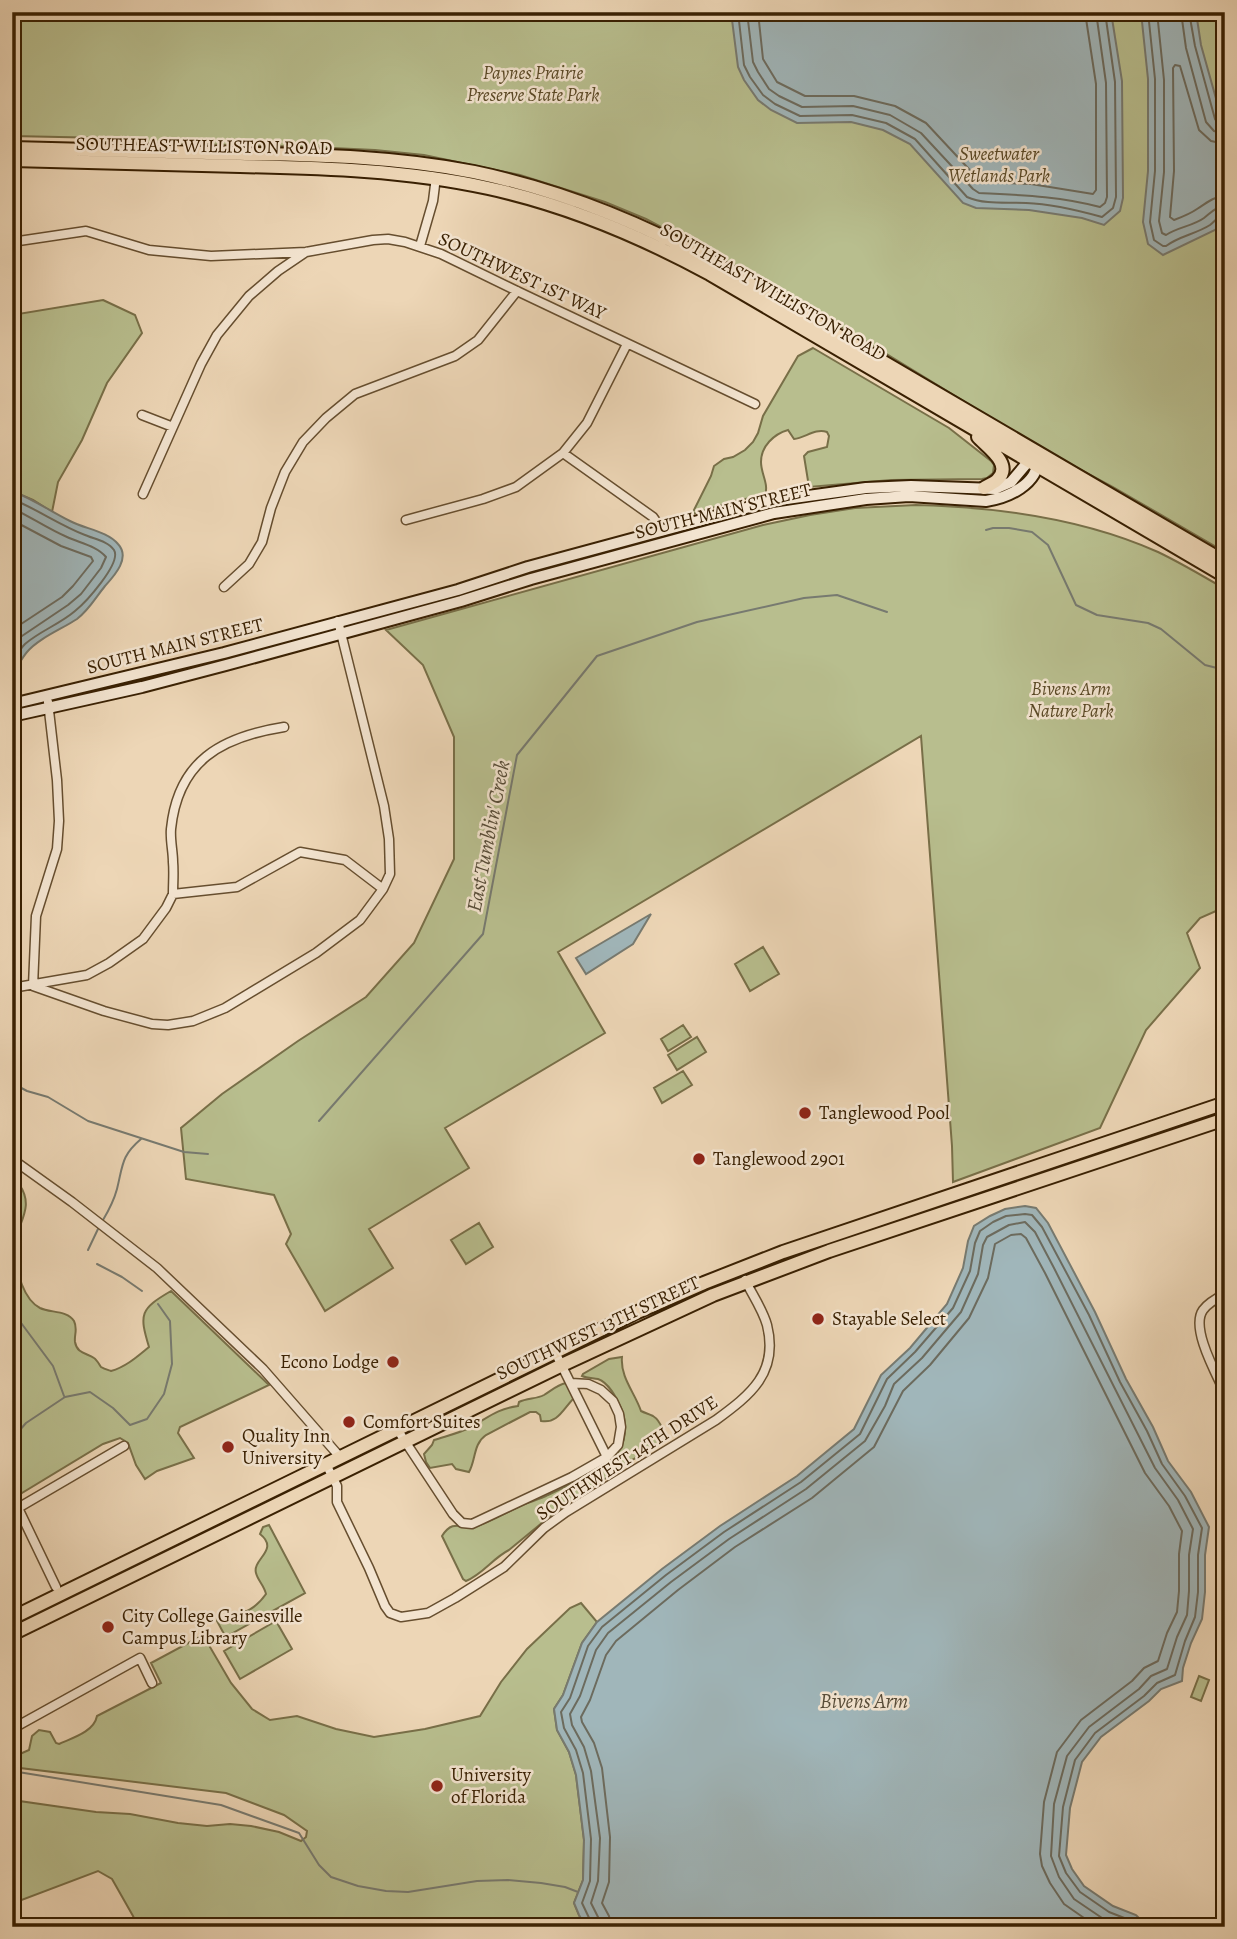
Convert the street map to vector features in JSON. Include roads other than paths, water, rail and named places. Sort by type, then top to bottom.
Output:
[{"type":"main road","name":"SOUTHEAST WILLISTON ROAD","points":[[12,148],[325,155],[382,159],[437,172]]},
{"type":"main road","name":"SOUTHEAST WILLISTON ROAD","points":[[12,160],[437,172],[511,180],[583,202],[685,246],[962,423],[1225,576]]},
{"type":"main road","name":"SOUTHEAST WILLISTON ROAD","points":[[772,303],[1038,452],[1225,562]]},
{"type":"main road","points":[[962,423],[1002,462],[1003,469],[998,480],[984,488]]},
{"type":"main road","name":"SOUTH MAIN STREET","points":[[792,504],[909,496],[998,500],[1018,491],[1038,452]]},
{"type":"main road","name":"SOUTH MAIN STREET","points":[[12,704],[224,653],[458,590],[528,568],[792,504],[879,487],[995,489],[1004,486],[1033,465]]},
{"type":"main road","points":[[879,487],[888,498]]},
{"type":"main road","name":"SOUTH MAIN STREET","points":[[12,716],[142,687],[461,601],[665,536]]},
{"type":"main road","name":"SOUTHWEST 13TH STREET","points":[[12,1618],[58,1591],[126,1562],[670,1297],[740,1268],[928,1202],[1225,1103]]},
{"type":"main road","name":"SOUTHWEST 13TH STREET","points":[[12,1634],[677,1311],[819,1255],[1225,1119]]},
{"type":"main road","points":[[194,1529],[200,1542]]},
{"type":"main road","points":[[81,1601],[84,1594],[124,1568],[126,1562]]},
{"type":"main road","points":[[58,1591],[66,1608]]},
{"type":"street","points":[[420,246],[433,201],[437,172]]},
{"type":"street","name":"SOUTHWEST 1ST WAY","points":[[12,242],[86,231],[149,250],[211,256],[306,252],[373,240],[420,246],[755,404]]},
{"type":"street","points":[[143,494],[201,364],[217,335],[235,310],[262,284],[306,252]]},
{"type":"street","points":[[224,587],[248,565],[262,542],[285,472],[303,442],[326,418],[355,394],[455,356],[478,340],[517,291]]},
{"type":"street","points":[[406,520],[516,487],[563,453],[587,423],[627,344]]},
{"type":"street","points":[[142,415],[173,427]]},
{"type":"street","points":[[563,453],[653,517],[665,536]]},
{"type":"street","points":[[33,986],[152,1024],[168,1025],[193,1021],[225,1008],[316,953],[360,920],[383,889],[390,874],[389,850],[384,806],[338,621]]},
{"type":"street","points":[[33,986],[36,915],[57,849],[59,821],[47,695]]},
{"type":"street","points":[[12,988],[87,975],[143,939],[173,894],[174,865],[170,833],[175,802],[188,774],[208,754],[229,741],[284,727]]},
{"type":"street","points":[[173,894],[237,887],[300,852],[345,860],[383,889]]},
{"type":"street","points":[[12,1159],[157,1268],[264,1369],[340,1457]]},
{"type":"street","points":[[928,1202],[934,1216]]},
{"type":"street","name":"SOUTHWEST 14TH DRIVE","points":[[333,1478],[337,1486],[337,1502],[390,1613],[405,1617],[439,1608],[504,1567],[544,1528],[566,1512],[716,1420],[756,1388],[764,1373],[769,1339],[766,1323],[740,1268]]},
{"type":"street","points":[[1225,1293],[1203,1310],[1199,1318],[1204,1345],[1225,1393]]},
{"type":"street","points":[[555,1352],[607,1457]]},
{"type":"street","points":[[397,1429],[453,1514],[467,1524],[478,1522],[607,1457],[618,1445],[621,1427],[613,1401],[601,1390],[588,1384],[571,1383]]},
{"type":"street","points":[[58,1591],[18,1508],[124,1446]]},
{"type":"street","points":[[326,1464],[333,1478]]},
{"type":"street","points":[[12,1729],[140,1658],[152,1683]]},
{"type":"water","points":[[731,12],[1111,12],[1122,81],[1123,198],[1120,211],[1104,225],[1082,218],[1029,210],[976,208],[963,203],[910,144],[883,130],[851,122],[797,123],[771,110],[758,100],[738,67]]},
{"type":"water","points":[[1141,12],[1196,12],[1201,45],[1224,127],[1225,220],[1215,230],[1163,255],[1148,244],[1143,222],[1148,171],[1148,79]]},
{"type":"water","points":[[12,491],[70,521],[108,536],[122,549],[123,555],[116,572],[85,612],[32,647],[12,674]]},
{"type":"water","points":[[651,914],[633,944],[586,974],[576,958]]},
{"type":"water","name":"Bivens Arm","points":[[1025,1206],[1036,1208],[1048,1223],[1168,1461],[1191,1492],[1209,1527],[1202,1619],[1191,1643],[1182,1681],[1161,1689],[1101,1737],[1082,1762],[1070,1808],[1066,1855],[1072,1869],[1084,1886],[1113,1906],[1136,1915],[1148,1927],[586,1927],[574,1903],[583,1880],[584,1840],[576,1775],[569,1752],[557,1730],[554,1709],[563,1695],[582,1643],[597,1622],[662,1569],[720,1526],[797,1476],[854,1429],[881,1375],[910,1348],[947,1304],[963,1268],[974,1226],[1005,1209]]},
{"type":"waterway","name":"East Tumblin' Creek","points":[[986,530],[1009,528],[1032,532],[1048,545],[1076,605],[1097,615],[1148,623],[1161,629],[1205,665],[1225,670]]},
{"type":"waterway","name":"East Tumblin' Creek","points":[[319,1121],[483,934],[517,755],[597,656],[697,622],[804,598],[837,595],[887,612]]},
{"type":"waterway","points":[[12,1083],[48,1097],[88,1121],[184,1152],[208,1154]]},
{"type":"waterway","points":[[103,1220],[117,1189],[126,1156],[141,1139]]},
{"type":"waterway","points":[[88,1250],[98,1229]]},
{"type":"waterway","points":[[97,1264],[142,1291]]},
{"type":"waterway","points":[[12,1439],[26,1423],[65,1397],[90,1392],[113,1408],[130,1425],[147,1419],[164,1394],[172,1364],[170,1321],[158,1304]]},
{"type":"waterway","points":[[12,1308],[53,1366],[64,1396]]},
{"type":"waterway","points":[[12,1771],[221,1805],[299,1833],[319,1865],[331,1877],[358,1886],[408,1892],[477,1881],[508,1880],[565,1887],[578,1892]]},
{"type":"place","name":"Tanglewood Pool","points":[[805,1113]]},
{"type":"place","name":"Tanglewood 2901","points":[[699,1159]]},
{"type":"place","name":"Stayable Select","points":[[818,1319]]},
{"type":"place","name":"Econo Lodge","points":[[393,1362]]},
{"type":"place","name":"Comfort Suites","points":[[349,1422]]},
{"type":"place","name":"Quality Inn University","points":[[228,1447]]},
{"type":"place","name":"City College Gainesville Campus Library","points":[[108,1627]]},
{"type":"place","name":"University of Florida","points":[[437,1786]]},
{"type":"park label","name":"Paynes Prairie Preserve State Park","points":[[533,84]]},
{"type":"park label","name":"Sweetwater Wetlands Park","points":[[999,165]]},
{"type":"park label","name":"Bivens Arm Nature Park","points":[[1071,700]]}]
